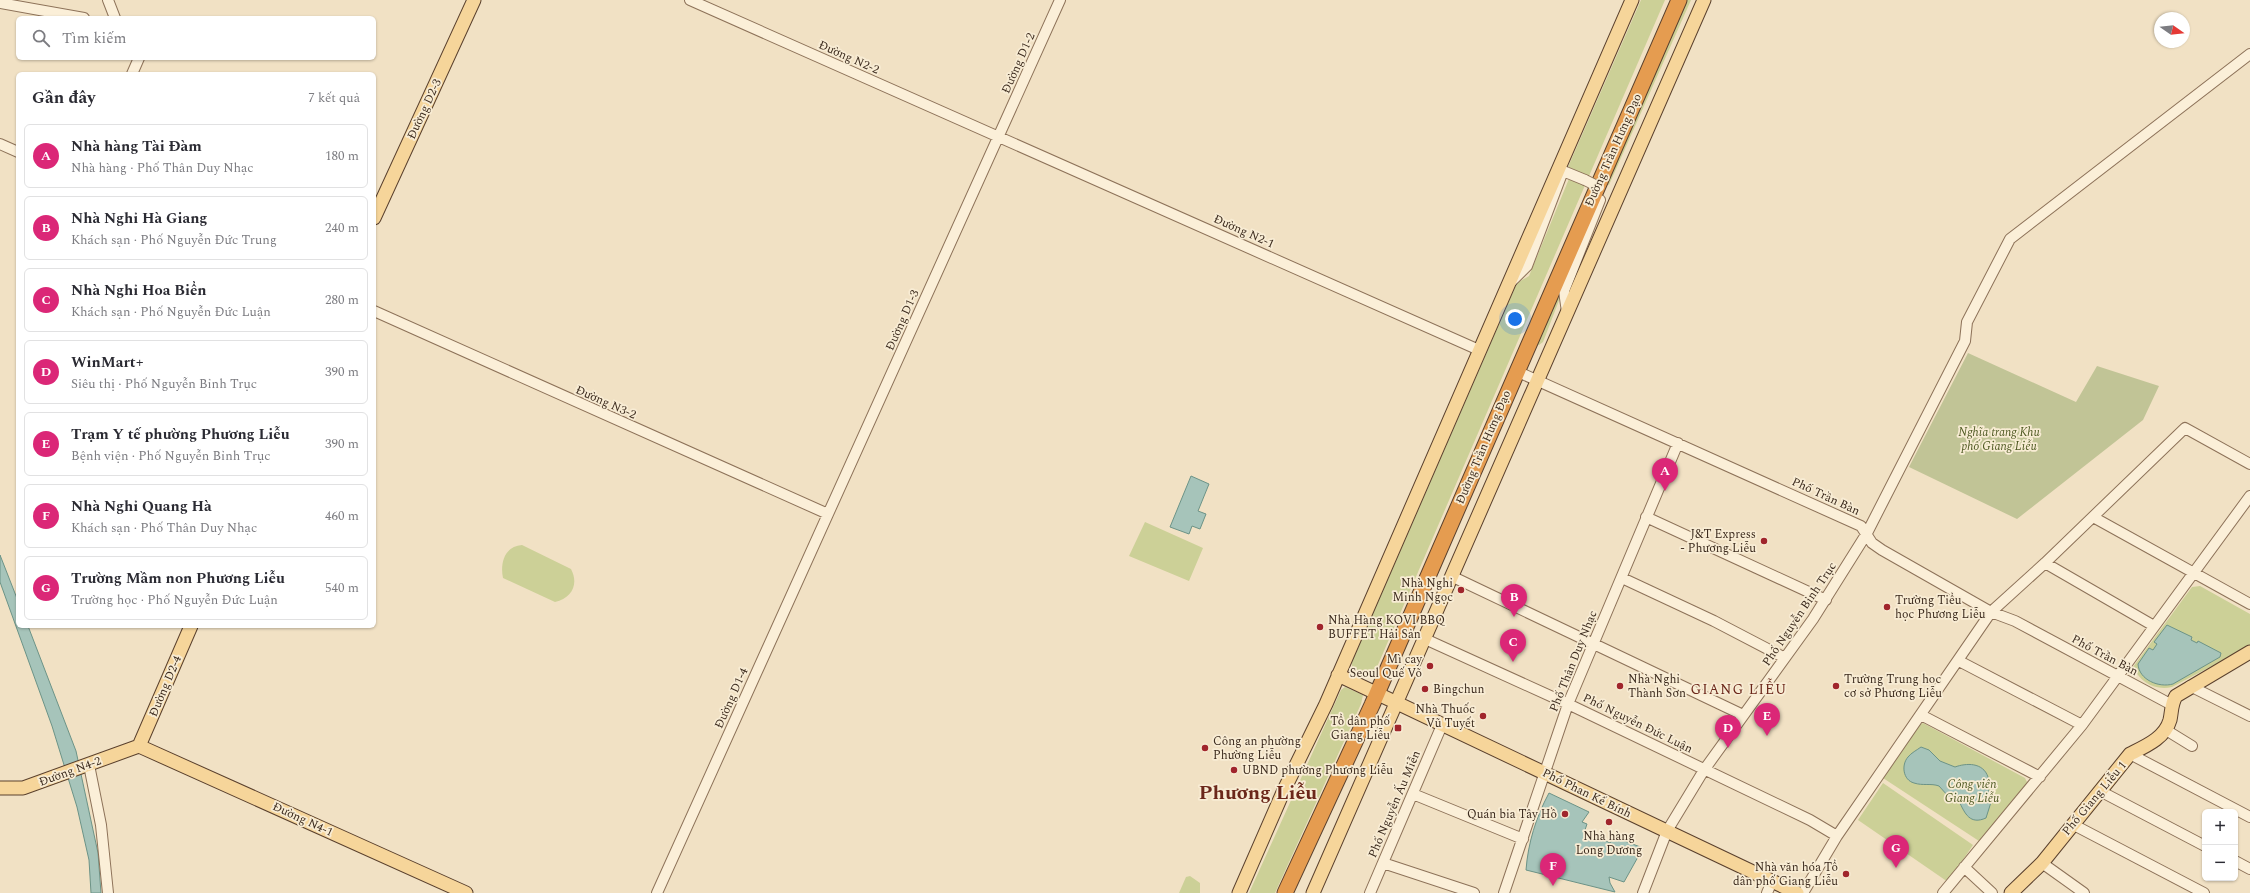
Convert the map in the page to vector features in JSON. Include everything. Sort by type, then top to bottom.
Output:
[{"type":"highway","name":"Đường Trần Hưng Đạo","points":[[1285,893],[1377,692],[1679,0]]},
{"type":"main road","name":"Đường D2-3","points":[[376,214],[474,0]]},
{"type":"main road","points":[[1239,893],[1338,675],[1632,0]]},
{"type":"main road","name":"Đường Trần Hưng Đạo","points":[[1313,893],[1397,704],[1536,380],[1704,0]]},
{"type":"main road","name":"Đường D2-4","points":[[139,746],[190,628]]},
{"type":"main road","points":[[2166,730],[2172,705],[2176,696],[2190,686],[2250,652]]},
{"type":"main road","name":"Phố Phan Kế Bính","points":[[1338,675],[1377,692],[1397,704],[1545,772],[1797,893]]},
{"type":"main road","name":"Phố Giang Liễu 1","points":[[2011,893],[2042,863],[2130,754],[2149,744],[2166,730]]},
{"type":"main road","name":"Đường N4-2","points":[[0,788],[23,788],[57,777],[139,746]]},
{"type":"main road","name":"Đường N4-1","points":[[139,746],[466,893]]},
{"type":"street","points":[[108,0],[114,16]]},
{"type":"street","name":"Đường N2-2","points":[[690,0],[999,136]]},
{"type":"street","name":"Đường D1-2","points":[[999,136],[1060,0]]},
{"type":"street","points":[[0,3],[73,16]]},
{"type":"street","name":"Phố Nguyễn Bỉnh Trục","points":[[1642,893],[1667,831],[1704,770],[1786,658],[1826,600],[1867,533],[1965,341],[1968,322],[2010,239],[2250,54]]},
{"type":"street","points":[[133,72],[138,60]]},
{"type":"street","name":"Đường N2-1","points":[[999,136],[1479,350]]},
{"type":"street","name":"Đường D1-3","points":[[828,514],[999,136]]},
{"type":"street","points":[[0,144],[16,151]]},
{"type":"street","points":[[1509,285],[1527,266],[1563,171],[1605,189],[1564,292],[1567,312]]},
{"type":"street","name":"Đường N3-2","points":[[376,312],[828,514]]},
{"type":"street","name":"Phố Trần Bàn","points":[[1516,371],[1861,526],[1867,533],[1872,543],[1882,550],[1990,612],[2015,621],[2172,705]]},
{"type":"street","points":[[1803,893],[1837,836],[1959,661],[1990,612],[2045,563],[2185,428],[2250,464]]},
{"type":"street","name":"Phố Thân Duy Nhạc","points":[[1504,893],[1568,704],[1678,443]]},
{"type":"street","points":[[1943,893],[2082,725],[2250,496]]},
{"type":"street","name":"Đường D1-4","points":[[657,893],[828,514]]},
{"type":"street","points":[[1646,517],[1826,600]]},
{"type":"street","points":[[2093,517],[2193,574],[2248,599]]},
{"type":"street","points":[[2045,563],[2154,626]]},
{"type":"street","points":[[1451,576],[1594,642],[1743,715]]},
{"type":"street","points":[[1622,578],[1714,621],[1786,658]]},
{"type":"street","name":"Phố Nguyễn Đức Luận","points":[[1425,639],[1568,704],[1810,820],[1837,836]]},
{"type":"street","points":[[1959,661],[2082,725]]},
{"type":"street","points":[[2190,686],[2250,716]]},
{"type":"street","points":[[1921,715],[2040,777]]},
{"type":"street","name":"Phố Nguyễn Ấu Miễn","points":[[1370,893],[1442,725]]},
{"type":"street","points":[[2166,730],[2192,746]]},
{"type":"street","points":[[2130,754],[2191,784],[2250,817]]},
{"type":"street","points":[[88,765],[101,825],[108,893]]},
{"type":"street","points":[[2100,791],[2203,845]]},
{"type":"street","points":[[1413,794],[1523,840]]},
{"type":"street","points":[[2072,824],[2204,893]]},
{"type":"street","points":[[1383,863],[1474,893]]},
{"type":"street","points":[[2042,863],[2084,893]]},
{"type":"street","points":[[2238,863],[2250,869]]},
{"type":"street","points":[[1964,867],[1992,893]]},
{"type":"street","points":[[1767,893],[1772,881]]},
{"type":"green space","points":[[1641,0],[1665,0],[1374,674],[1360,674],[1352,666],[1352,662],[1517,283],[1529,276],[1573,169],[1568,167]]},
{"type":"green space","points":[[1686,0],[1691,0],[1609,185],[1604,183]]},
{"type":"green space","points":[[1556,297],[1560,298],[1543,342],[1539,345],[1535,344]]},
{"type":"green space","name":"Nghĩa trang Khu phố Giang Liễu","points":[[1968,353],[2076,402],[2097,366],[2159,386],[2143,420],[2017,519],[1909,467]]},
{"type":"green space","points":[[1145,522],[1203,548],[1189,581],[1129,556]]},
{"type":"green space","points":[[522,545],[571,569],[574,585],[570,594],[555,602],[503,578],[502,567],[507,552],[516,546]]},
{"type":"green space","points":[[2200,586],[2250,614],[2250,646],[2172,687],[2160,688],[2149,684],[2140,677],[2133,667],[2192,587]]},
{"type":"green space","points":[[1345,687],[1363,695],[1361,704],[1275,893],[1249,893],[1341,690]]},
{"type":"green space","name":"Công viên Giang Liễu","points":[[1923,723],[2025,778],[2027,782],[2026,787],[1979,841],[1883,778],[1919,725]]},
{"type":"green space","points":[[1883,783],[1973,845],[1948,882],[1858,820]]},
{"type":"green space","points":[[1190,876],[1200,883],[1200,893],[1179,893],[1186,877]]},
{"type":"water","points":[[1191,476],[1209,484],[1198,511],[1206,514],[1200,529],[1192,526],[1189,534],[1170,527]]},
{"type":"water","points":[[0,555],[16,596],[16,626],[0,582]]},
{"type":"water","points":[[2167,625],[2192,637],[2191,640],[2197,643],[2198,641],[2221,653],[2220,657],[2173,684],[2162,685],[2151,682],[2139,670],[2138,664],[2149,648],[2153,650],[2157,644],[2154,642]]},
{"type":"water","points":[[17,628],[29,628],[76,751],[98,853],[101,893],[91,893],[89,860],[77,807],[52,726]]},
{"type":"water","points":[[1921,747],[1929,750],[1940,761],[1955,767],[1969,764],[1978,766],[1986,772],[1988,777],[1989,792],[1992,799],[1986,818],[1976,820],[1969,817],[1959,801],[1948,796],[1939,786],[1917,784],[1907,779],[1904,772],[1904,764],[1911,754]]},
{"type":"water","points":[[1549,793],[1589,812],[1582,822],[1587,824],[1585,830],[1610,843],[1614,837],[1643,848],[1624,882],[1609,877],[1610,883],[1615,892],[1526,870],[1533,830]]},
{"type":"place","name":"Nhà hàng Tài Đàm","points":[[1665,491]]},
{"type":"place","name":"J&T Express - Phương Liễu","points":[[1764,541]]},
{"type":"place","name":"Nhà Nghỉ Minh Ngọc","points":[[1461,590]]},
{"type":"place","name":"Trường Tiểu học Phương Liễu","points":[[1887,607]]},
{"type":"place","name":"Nhà Nghỉ Hà Giang","points":[[1514,617]]},
{"type":"place","name":"Nhà Hàng KOVI BBQ BUFFET Hải Sản","points":[[1320,627]]},
{"type":"place","name":"Nhà Nghỉ Hoa Biển","points":[[1513,662]]},
{"type":"place","name":"Mì cay Seoul Quế Võ","points":[[1430,666]]},
{"type":"place","name":"Nhà Nghỉ Thành Sơn","points":[[1620,686]]},
{"type":"place","name":"Trường Trung học cơ sở Phương Liễu","points":[[1836,686]]},
{"type":"place","name":"Bingchun","points":[[1425,689]]},
{"type":"place","name":"Nhà Thuốc Vũ Tuyết","points":[[1483,716]]},
{"type":"place","name":"Tổ dân phố Giang Liễu","points":[[1398,728]]},
{"type":"place","name":"Trạm Y tế phường Phương Liễu","points":[[1767,736]]},
{"type":"place","name":"Công an phường Phường Liễu","points":[[1205,748]]},
{"type":"place","name":"WinMart+","points":[[1728,748]]},
{"type":"place","name":"UBND phường Phương Liễu","points":[[1234,770]]},
{"type":"place","name":"Quán bia Tây Hồ","points":[[1565,814]]},
{"type":"place","name":"Nhà hàng Long Dương","points":[[1609,822]]},
{"type":"place","name":"Trường Mầm non Phương Liễu","points":[[1896,868]]},
{"type":"place","name":"Nhà văn hóa Tổ dân phố Giang Liễu","points":[[1846,874]]},
{"type":"place","name":"Nhà Nghỉ Quang Hà","points":[[1553,886]]},
{"type":"district","name":"GIANG LIỄU","points":[[1739,689]]},
{"type":"district","name":"Phương Liễu","points":[[1258,792]]}]
